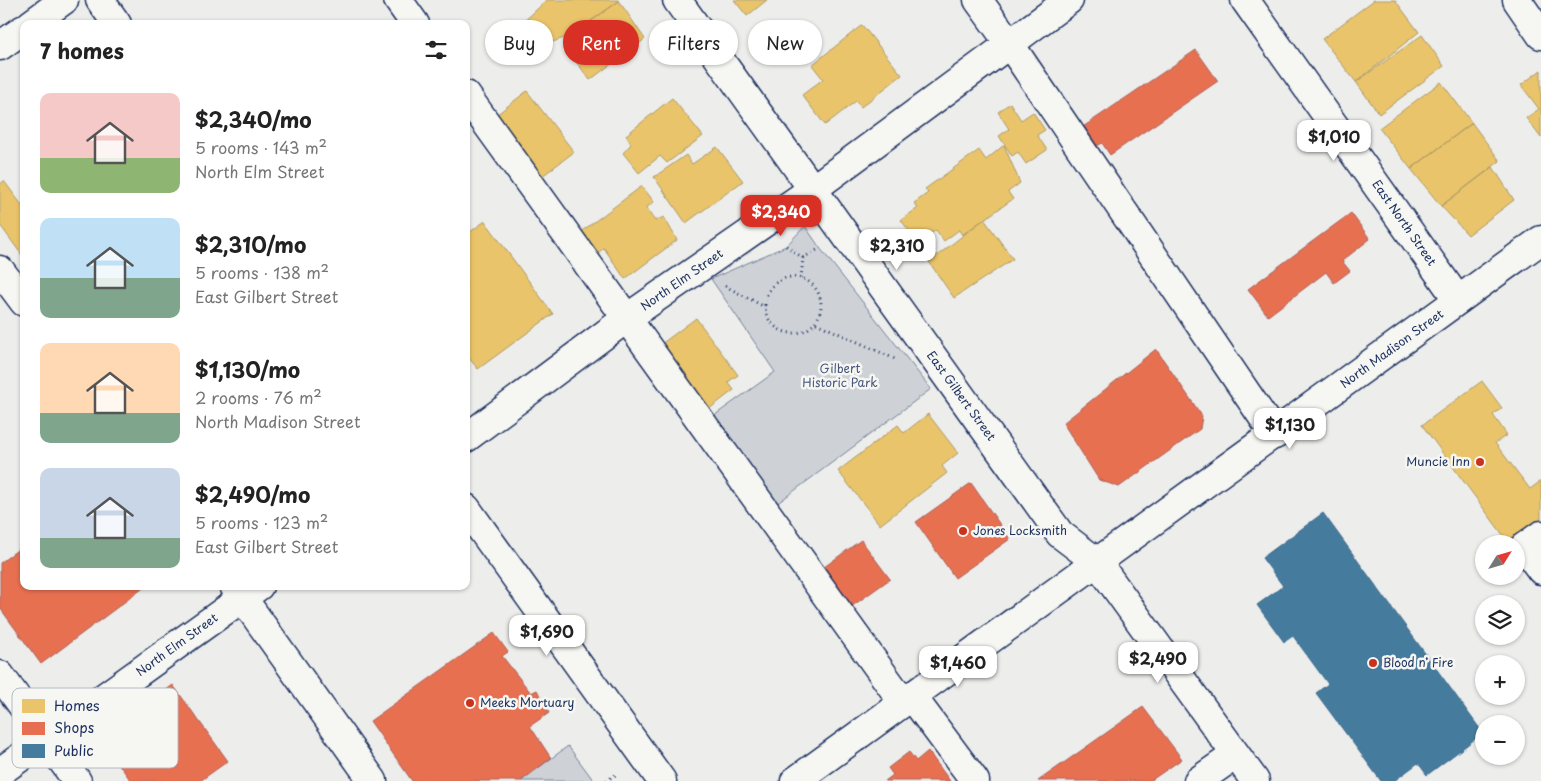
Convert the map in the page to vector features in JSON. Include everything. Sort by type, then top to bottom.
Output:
[{"type":"street","points":[[36,20],[64,0]]},
{"type":"street","points":[[100,0],[114,20]]},
{"type":"street","points":[[398,0],[412,20]]},
{"type":"street","name":"East Gilbert Street","points":[[676,0],[1060,534],[1097,562],[1256,781]]},
{"type":"street","points":[[978,0],[1274,435]]},
{"type":"street","name":"North Elm Street","points":[[470,435],[626,318],[812,189],[1069,0]]},
{"type":"street","name":"East North Street","points":[[1245,0],[1458,300]]},
{"type":"street","points":[[1517,0],[1541,35]]},
{"type":"street","points":[[0,46],[20,32]]},
{"type":"street","points":[[470,101],[626,318],[907,698],[975,781]]},
{"type":"street","name":"North Madison Street","points":[[795,781],[1541,240]]},
{"type":"street","points":[[0,270],[20,297]]},
{"type":"street","points":[[470,514],[662,781]]},
{"type":"street","points":[[1541,535],[1524,547],[1541,570]]},
{"type":"street","points":[[245,590],[373,781]]},
{"type":"street","name":"North Elm Street","points":[[113,688],[245,590]]},
{"type":"street","points":[[0,675],[12,691]]},
{"type":"street","points":[[1198,781],[1236,755]]},
{"type":"street","name":"North Elm Street","points":[[0,772],[12,763]]},
{"type":"street","points":[[68,768],[77,781]]},
{"type":"path","points":[[786,246],[803,258]]},
{"type":"path","points":[[803,258],[820,248]]},
{"type":"path","points":[[801,278],[803,258]]},
{"type":"path","points":[[792,277],[801,278],[814,286],[822,300],[820,316],[816,323],[799,333],[780,330],[773,324],[766,307],[766,298],[776,283],[792,277]]},
{"type":"path","points":[[718,283],[766,307]]},
{"type":"path","points":[[816,323],[900,361]]},
{"type":"path","points":[[606,781],[616,774]]},
{"type":"green space","name":"Gilbert Historic Park","points":[[805,226],[820,248],[931,389],[771,508],[708,420],[775,372],[711,279],[786,246]]},
{"type":"green space","points":[[568,746],[594,781],[521,781]]},
{"type":"building: Homes","points":[[547,0],[619,1],[592,20],[563,20],[563,38],[553,42],[553,20],[525,20]]},
{"type":"building: Homes","points":[[734,0],[767,0],[747,16]]},
{"type":"building: Homes","points":[[1374,0],[1395,0],[1419,32],[1356,82],[1322,39]]},
{"type":"building: Homes","points":[[619,1],[632,20],[592,20]]},
{"type":"building: Homes","points":[[862,25],[902,75],[861,107],[856,101],[825,125],[802,95],[823,79],[812,65],[822,65],[822,57]]},
{"type":"building: Homes","points":[[639,30],[645,39],[639,43]]},
{"type":"building: Homes","points":[[1422,35],[1444,66],[1379,114],[1356,82]]},
{"type":"building: Homes","points":[[579,65],[610,65],[590,80]]},
{"type":"building: Homes","points":[[1541,70],[1541,138],[1526,118],[1539,109],[1521,85]]},
{"type":"building: Homes","points":[[1441,82],[1472,123],[1411,169],[1379,128]]},
{"type":"building: Homes","points":[[527,91],[574,152],[537,180],[491,119]]},
{"type":"building: Homes","points":[[672,98],[703,136],[667,163],[660,156],[639,173],[623,153],[631,144],[626,135]]},
{"type":"building: Homes","points":[[1010,103],[1021,120],[1033,112],[1045,130],[1037,135],[1047,150],[1026,164],[1018,152],[1012,156],[999,136],[1009,129],[998,112]]},
{"type":"building: Homes","points":[[1472,123],[1500,161],[1441,206],[1411,169]]},
{"type":"building: Homes","points":[[1004,145],[1020,183],[1008,192],[1013,199],[962,235],[959,230],[944,241],[936,230],[918,243],[901,220],[918,208],[914,203],[928,193],[925,189],[979,150],[986,160]]},
{"type":"building: Homes","points":[[717,147],[743,181],[686,223],[654,177],[686,155],[692,164]]},
{"type":"building: Homes","points":[[1493,167],[1514,200],[1468,235],[1441,206]]},
{"type":"building: Homes","points":[[4,181],[20,203],[20,252],[0,225],[0,184]]},
{"type":"building: Homes","points":[[642,186],[654,202],[646,208],[655,221],[664,217],[677,240],[625,279],[604,248],[593,257],[578,234]]},
{"type":"building: Homes","points":[[984,219],[1013,259],[954,298],[929,262]]},
{"type":"building: Homes","points":[[485,221],[553,314],[478,369],[470,359],[470,232]]},
{"type":"building: Homes","points":[[696,318],[738,375],[728,382],[734,390],[704,413],[656,348]]},
{"type":"building: Homes","name":"Muncie Inn","points":[[1482,381],[1502,408],[1493,415],[1507,435],[1495,443],[1530,489],[1541,481],[1541,521],[1521,535],[1503,535],[1422,425]]},
{"type":"building: Homes","points":[[928,414],[958,453],[942,466],[947,473],[880,525],[838,471],[898,425],[904,433]]},
{"type":"building: Shops","points":[[1196,50],[1218,81],[1110,155],[1102,143],[1091,150],[1077,131]]},
{"type":"building: Shops","points":[[1351,213],[1370,239],[1342,261],[1350,271],[1334,283],[1326,272],[1268,316],[1248,289]]},
{"type":"building: Shops","points":[[1156,349],[1202,416],[1200,429],[1119,487],[1099,480],[1063,423]]},
{"type":"building: Shops","name":"Jones Locksmith","points":[[971,483],[1010,539],[955,578],[916,522]]},
{"type":"building: Shops","points":[[861,540],[890,579],[844,612],[816,573]]},
{"type":"building: Shops","points":[[20,548],[20,590],[141,590],[41,664],[0,608],[0,563]]},
{"type":"building: Shops","name":"Meeks Mortuary","points":[[494,633],[508,652],[502,656],[531,693],[537,690],[549,713],[530,726],[551,758],[521,781],[412,781],[370,721]]},
{"type":"building: Shops","points":[[178,692],[228,761],[200,781],[131,781],[122,768],[178,768]]},
{"type":"building: Shops","points":[[1143,707],[1182,759],[1150,781],[1038,781]]},
{"type":"building: Shops","points":[[928,751],[950,781],[885,781],[893,775],[888,768],[909,752],[916,761]]},
{"type":"building: Public","name":"Blood n' Fire","points":[[1323,513],[1475,722],[1475,739],[1427,775],[1418,763],[1394,781],[1381,781],[1316,693],[1328,684],[1293,636],[1284,642],[1257,605],[1283,586],[1262,558]]},
{"type":"place","name":"Muncie Inn","points":[[1480,462]]},
{"type":"place","name":"Jones Locksmith","points":[[963,531]]},
{"type":"place","name":"Blood n' Fire","points":[[1373,663]]},
{"type":"place","name":"Meeks Mortuary","points":[[470,703]]}]
